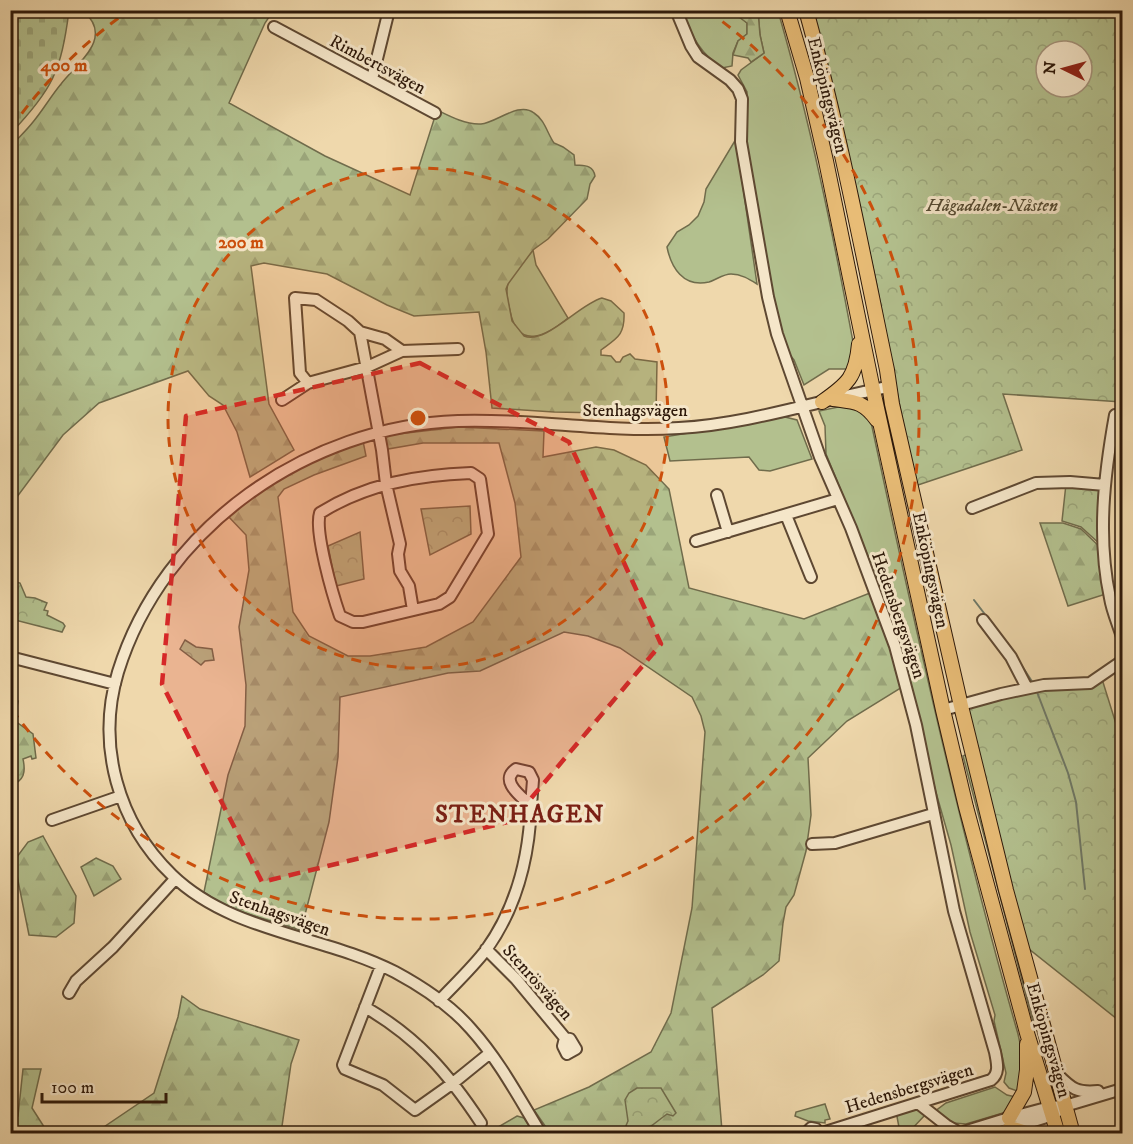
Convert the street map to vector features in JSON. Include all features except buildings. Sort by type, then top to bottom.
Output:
[{"type":"main road","name":"Enköpingsvägen","points":[[787,10],[807,78],[826,161],[880,425],[966,807],[1027,1033],[1058,1134]]},
{"type":"main road","name":"Enköpingsvägen","points":[[806,10],[824,74],[843,157],[887,370],[888,387],[961,706],[1006,890],[1073,1134]]},
{"type":"main road","points":[[827,400],[845,386],[852,377],[858,359],[860,327]]},
{"type":"main road","points":[[827,400],[862,404],[869,408],[880,425]]},
{"type":"main road","points":[[1027,1033],[1027,1070],[1024,1092],[1009,1123],[1029,1134]]},
{"type":"street","points":[[372,79],[389,10]]},
{"type":"street","name":"Hedensbergsvägen","points":[[676,10],[698,57],[730,80],[738,89],[742,99],[741,142],[768,297],[777,334],[820,456],[851,528],[896,646],[916,725],[954,912],[995,1052],[998,1071],[991,1080],[819,1134],[811,1128],[804,1134]]},
{"type":"street","name":"Rimbertsvägen","points":[[274,27],[435,113]]},
{"type":"street","points":[[308,383],[300,372],[295,298],[316,300],[348,321],[360,332],[385,339],[402,351]]},
{"type":"street","points":[[360,332],[386,484],[400,544],[398,554],[400,571],[409,586],[413,610]]},
{"type":"street","points":[[282,400],[308,383],[367,367],[402,351],[458,349]]},
{"type":"street","name":"Stenhagsvägen","points":[[541,1134],[490,1053],[469,1026],[439,1001],[381,966],[229,914],[212,906],[175,879],[157,860],[131,821],[114,776],[110,744],[111,708],[115,684],[127,648],[165,579],[197,539],[242,497],[265,482],[333,447],[378,431],[459,421],[613,429],[677,429],[717,425],[888,387]]},
{"type":"street","points":[[1114,415],[1102,518],[1105,574],[1110,601],[1122,637]]},
{"type":"street","points":[[471,473],[480,479],[488,534],[450,597],[439,604],[363,622],[347,620],[340,616],[335,600],[322,548],[318,523],[320,513],[360,491],[386,484],[416,476],[471,473]]},
{"type":"street","points":[[972,508],[1036,483],[1070,482],[1105,485]]},
{"type":"street","points":[[717,495],[728,532]]},
{"type":"street","points":[[696,541],[838,500]]},
{"type":"street","points":[[786,516],[811,577]]},
{"type":"street","points":[[983,620],[1011,657],[1028,688]]},
{"type":"street","points":[[10,657],[115,684]]},
{"type":"street","points":[[943,710],[1028,688],[1058,683],[1090,683],[1122,661]]},
{"type":"street","points":[[52,820],[121,796]]},
{"type":"street","name":"Stenrösvägen","points":[[439,1001],[470,970],[486,949],[509,910],[527,855],[531,806]]},
{"type":"street","points":[[812,844],[834,843],[933,814]]},
{"type":"street","points":[[69,993],[76,981],[113,947],[175,879]]},
{"type":"street","name":"Stenrösvägen","points":[[486,949],[516,979],[564,1038]]},
{"type":"street","points":[[381,966],[343,1065],[345,1069],[383,1085],[415,1110],[454,1083],[490,1053]]},
{"type":"street","points":[[365,1006],[413,1041],[440,1066],[481,1124]]},
{"type":"street","points":[[1057,1073],[1070,1087],[1084,1092],[1122,1089]]},
{"type":"street","points":[[918,1103],[958,1133],[1009,1123],[1122,1089]]},
{"type":"street","points":[[992,1134],[1009,1123]]},
{"type":"highlighted area","points":[[420,363],[569,442],[661,644],[512,821],[262,882],[162,684],[186,416]]},
{"type":"green space","points":[[11,10],[69,11],[62,49],[53,78],[37,104],[11,133]]},
{"type":"green space","name":"Hågadalen-Nåsten","points":[[835,10],[1122,11],[1122,402],[1003,394],[1022,450],[915,486],[876,281],[845,142],[814,19]]},
{"type":"green space","points":[[83,11],[273,11],[265,23],[229,103],[325,156],[410,195],[437,110],[458,120],[475,124],[487,123],[515,111],[528,110],[534,113],[543,123],[554,143],[574,155],[575,165],[592,169],[595,176],[590,184],[587,199],[548,239],[533,250],[508,284],[506,289],[512,321],[524,336],[533,337],[552,330],[593,302],[602,298],[611,301],[624,313],[623,326],[616,339],[601,350],[601,355],[611,356],[616,362],[620,362],[623,357],[630,354],[635,359],[657,362],[656,414],[492,408],[479,312],[414,316],[387,305],[327,274],[264,263],[251,266],[269,404],[294,450],[250,477],[237,432],[223,405],[209,396],[188,371],[99,403],[63,435],[11,505],[11,146],[90,50],[95,31],[92,21]]},
{"type":"green space","points":[[681,11],[725,11],[741,17],[747,23],[747,34],[738,41],[733,53],[732,66],[722,68],[707,56],[693,36]]},
{"type":"green space","points":[[731,11],[758,11],[764,53],[751,62],[748,58],[733,55],[738,41],[747,34],[747,23]]},
{"type":"green space","points":[[758,11],[778,11],[820,178],[854,347],[854,354],[847,369],[829,369],[804,385],[794,360],[786,350],[771,297],[748,158],[747,92],[738,75],[741,70],[764,53]]},
{"type":"green space","points":[[736,139],[757,284],[742,276],[731,274],[709,282],[692,282],[685,279],[675,268],[667,247],[677,232],[698,216],[706,189]]},
{"type":"green space","points":[[533,250],[536,265],[568,318],[542,334],[526,336],[519,332],[514,324],[509,308],[507,287],[516,270]]},
{"type":"green space","points":[[856,405],[871,422],[958,806],[1018,1034],[1022,1052],[1020,1092],[1009,1088],[1004,1082],[1006,1073],[994,1021],[995,1015],[970,932],[951,845],[893,617],[826,454],[825,426],[819,411]]},
{"type":"green space","points":[[785,417],[797,420],[812,459],[770,471],[759,470],[749,457],[670,461],[664,437]]},
{"type":"green space","points":[[458,427],[544,431],[543,457],[596,447],[614,450],[646,465],[669,489],[689,588],[804,619],[875,591],[904,686],[847,721],[808,758],[811,815],[806,851],[794,895],[786,907],[779,961],[763,975],[712,1008],[722,1131],[713,1134],[550,1133],[534,1110],[589,1087],[651,1052],[671,1013],[692,908],[705,732],[701,716],[692,697],[620,648],[588,636],[564,632],[480,671],[448,673],[340,697],[338,757],[329,822],[301,930],[238,910],[204,892],[228,775],[245,726],[246,685],[239,627],[249,570],[246,535],[228,516],[292,472],[363,441],[366,456],[314,475],[284,489],[278,497],[293,612],[309,636],[348,656],[370,656],[426,647],[473,622],[521,557],[515,503],[499,443],[423,443],[382,450],[381,436]]},
{"type":"green space","points":[[1066,484],[1102,487],[1101,545],[1081,527],[1062,521]]},
{"type":"green space","points":[[470,506],[471,534],[430,555],[421,509]]},
{"type":"green space","points":[[1040,523],[1063,523],[1081,529],[1103,550],[1109,593],[1068,606]]},
{"type":"green space","points":[[360,532],[364,579],[336,586],[328,546]]},
{"type":"green space","points":[[13,581],[20,583],[26,597],[47,603],[44,610],[48,611],[47,615],[63,623],[65,626],[62,632],[11,619]]},
{"type":"green space","points":[[185,640],[196,647],[212,649],[214,660],[205,661],[201,665],[180,649]]},
{"type":"green space","points":[[1102,679],[1122,743],[1122,1023],[1024,945],[966,704]]},
{"type":"green space","points":[[11,698],[18,701],[15,721],[33,734],[36,758],[32,759],[31,756],[23,759],[23,776],[11,786]]},
{"type":"green space","points":[[968,755],[1038,1021],[1033,1022],[963,756]]},
{"type":"green space","points":[[43,836],[76,896],[74,923],[56,937],[29,935],[14,861],[28,842]]},
{"type":"green space","points":[[96,858],[113,866],[121,879],[94,896],[81,867]]},
{"type":"green space","points":[[182,996],[200,1009],[299,1040],[291,1064],[281,1133],[95,1133],[154,1093],[178,1017]]},
{"type":"green space","points":[[23,1069],[41,1069],[32,1108],[48,1133],[11,1133],[11,1121],[18,1116]]},
{"type":"green space","points":[[995,1087],[1007,1095],[1016,1097],[1003,1113],[966,1124],[953,1123],[934,1112],[946,1103]]},
{"type":"green space","points":[[637,1088],[661,1088],[676,1113],[673,1116],[667,1114],[650,1127],[647,1133],[626,1133],[625,1128],[628,1121],[625,1100],[629,1093]]},
{"type":"green space","points":[[825,1104],[830,1119],[825,1120],[825,1123],[808,1121],[795,1116],[796,1112]]},
{"type":"green space","points":[[914,1108],[926,1114],[908,1133],[900,1133],[896,1111]]},
{"type":"green space","points":[[517,1116],[524,1118],[534,1133],[488,1133]]},
{"type":"waterway","points":[[974,600],[987,617]]},
{"type":"waterway","points":[[1020,663],[1033,683]]},
{"type":"waterway","points":[[1037,692],[1068,773],[1076,802],[1085,889]]},
{"type":"district","name":"STENHAGEN","points":[[520,814]]}]
